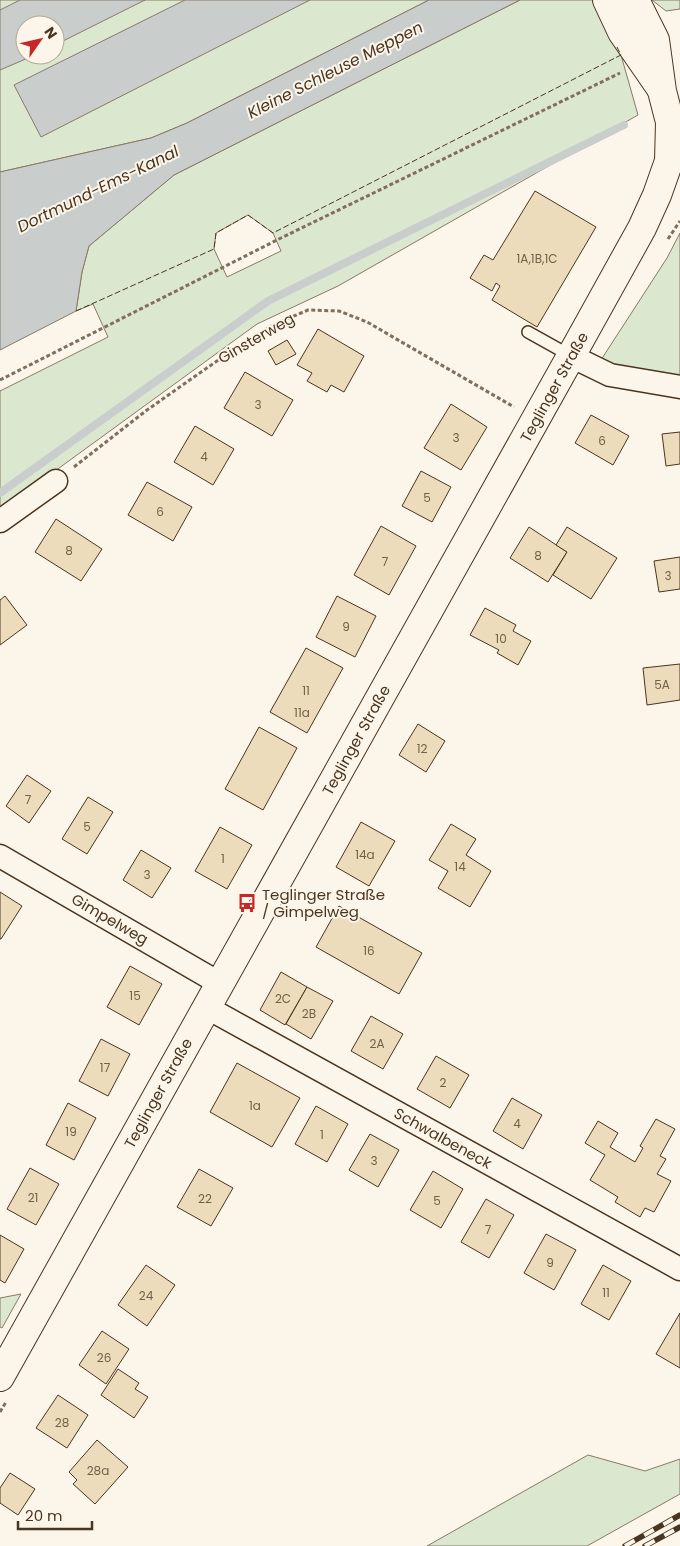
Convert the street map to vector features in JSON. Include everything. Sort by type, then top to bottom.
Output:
[{"type":"street","name":"Teglinger Straße","points":[[606,0],[622,32],[662,90]]},
{"type":"street","name":"Teglinger Straße","points":[[0,1377],[219,983],[572,356],[642,228],[675,162],[670,122],[662,90],[655,40],[635,0]]},
{"type":"street","points":[[572,356],[610,375],[680,387]]},
{"type":"street","points":[[0,521],[56,481]]},
{"type":"street","name":"Gimpelweg","points":[[0,856],[219,983]]},
{"type":"street","name":"Schwalbeneck","points":[[206,1007],[680,1269]]},
{"type":"lane","points":[[528,332],[572,356]]},
{"type":"path","points":[[0,380],[273,242],[628,68]]},
{"type":"path","name":"Ginsterweg","points":[[56,481],[147,410],[244,342],[276,324],[308,310],[339,311],[367,322],[536,419]]},
{"type":"green space","points":[[0,0],[429,0],[187,123],[151,138],[0,172]]},
{"type":"green space","points":[[520,0],[593,0],[621,55],[638,115],[338,286],[257,324],[0,511],[0,391],[108,337],[93,304],[76,311],[82,272],[89,246],[174,175]],"holes":[[[248,215],[273,233],[281,251],[227,277],[214,249],[216,233]]]},
{"type":"green space","points":[[652,0],[680,0],[680,9],[666,11]]},
{"type":"green space","points":[[680,233],[680,376],[599,363],[667,258]]},
{"type":"green space","points":[[21,1294],[2,1328],[0,1327],[0,1298]]},
{"type":"green space","points":[[588,1455],[645,1471],[680,1459],[680,1494],[587,1546],[427,1546]]},
{"type":"water","points":[[20,0],[145,0],[65,40],[65,15],[15,15],[15,64],[0,70],[0,10]]},
{"type":"water","points":[[185,0],[310,0],[41,137],[14,85],[54,65],[65,65],[65,60]]},
{"type":"water","points":[[429,0],[520,0],[174,175],[89,246],[82,272],[76,311],[0,350],[0,172],[151,138],[187,123]]},
{"type":"building","points":[[535,191],[596,227],[537,327],[492,300],[500,286],[496,283],[492,291],[470,278],[484,255],[493,260]]},
{"type":"building","points":[[318,329],[364,356],[344,392],[331,385],[327,392],[307,381],[312,373],[297,365]]},
{"type":"building","points":[[287,340],[296,354],[276,365],[268,351]]},
{"type":"building","points":[[245,372],[293,400],[272,436],[224,408]]},
{"type":"building","points":[[451,404],[487,427],[461,470],[424,448]]},
{"type":"building","points":[[591,415],[629,436],[613,465],[575,443]]},
{"type":"building","points":[[195,426],[234,449],[213,485],[174,462]]},
{"type":"building","points":[[680,432],[680,464],[666,466],[662,434]]},
{"type":"building","points":[[421,471],[451,487],[432,522],[402,506]]},
{"type":"building","points":[[147,482],[192,507],[173,541],[128,515]]},
{"type":"building","points":[[56,519],[102,549],[81,581],[35,552]]},
{"type":"building","points":[[381,526],[416,546],[389,595],[354,575]]},
{"type":"building","points":[[529,527],[567,552],[548,582],[510,558]]},
{"type":"building","points":[[567,527],[617,558],[591,599],[553,575],[567,552],[556,545]]},
{"type":"building","points":[[680,557],[680,589],[659,592],[654,561]]},
{"type":"building","points":[[5,596],[27,625],[0,645],[0,600]]},
{"type":"building","points":[[337,596],[376,616],[355,657],[316,637]]},
{"type":"building","points":[[485,608],[516,625],[513,631],[531,641],[518,665],[497,653],[499,650],[470,635]]},
{"type":"building","points":[[306,648],[343,668],[307,733],[270,712]]},
{"type":"building","points":[[680,664],[680,700],[647,705],[643,668]]},
{"type":"building","points":[[418,724],[445,741],[426,772],[399,755]]},
{"type":"building","points":[[259,727],[297,748],[263,810],[225,789]]},
{"type":"building","points":[[27,775],[51,791],[29,823],[6,806]]},
{"type":"building","points":[[88,797],[113,812],[87,854],[62,839]]},
{"type":"building","points":[[361,822],[395,841],[369,886],[336,867]]},
{"type":"building","points":[[451,824],[476,839],[466,855],[491,871],[470,907],[438,888],[448,871],[429,860]]},
{"type":"building","points":[[220,827],[252,845],[227,889],[195,871]]},
{"type":"building","points":[[141,850],[171,868],[152,898],[123,880]]},
{"type":"building","points":[[0,892],[22,906],[1,939],[0,939]]},
{"type":"building","points":[[339,906],[422,953],[399,994],[316,947]]},
{"type":"building","points":[[130,966],[162,984],[139,1025],[107,1007]]},
{"type":"building","points":[[281,972],[307,987],[285,1025],[260,1010]]},
{"type":"building","points":[[307,987],[333,1001],[311,1039],[286,1024]]},
{"type":"building","points":[[371,1016],[403,1034],[383,1069],[351,1051]]},
{"type":"building","points":[[101,1039],[130,1054],[108,1096],[79,1081]]},
{"type":"building","points":[[436,1056],[469,1075],[450,1108],[417,1089]]},
{"type":"building","points":[[237,1063],[300,1098],[272,1147],[210,1112]]},
{"type":"building","points":[[512,1098],[542,1115],[523,1149],[493,1131]]},
{"type":"building","points":[[68,1103],[96,1118],[74,1160],[46,1145]]},
{"type":"building","points":[[316,1106],[348,1124],[327,1162],[295,1144]]},
{"type":"building","points":[[656,1119],[675,1129],[660,1156],[666,1159],[657,1174],[671,1181],[654,1212],[645,1208],[640,1217],[615,1202],[618,1197],[590,1180],[605,1155],[585,1143],[598,1121],[618,1133],[610,1147],[635,1162],[643,1148],[640,1146]]},
{"type":"building","points":[[370,1134],[399,1150],[378,1187],[349,1170]]},
{"type":"building","points":[[30,1168],[59,1184],[36,1225],[7,1209]]},
{"type":"building","points":[[199,1169],[233,1188],[211,1226],[177,1207]]},
{"type":"building","points":[[433,1171],[463,1189],[441,1228],[410,1210]]},
{"type":"building","points":[[486,1199],[514,1215],[489,1258],[461,1242]]},
{"type":"building","points":[[546,1234],[576,1250],[554,1290],[524,1273]]},
{"type":"building","points":[[0,1235],[24,1249],[5,1283],[0,1280]]},
{"type":"building","points":[[146,1265],[175,1285],[147,1326],[118,1305]]},
{"type":"building","points":[[603,1265],[631,1281],[609,1320],[581,1304]]},
{"type":"building","points":[[680,1313],[680,1368],[656,1354]]},
{"type":"building","points":[[102,1331],[129,1349],[106,1384],[79,1365]]},
{"type":"building","points":[[118,1369],[139,1383],[135,1389],[148,1397],[134,1418],[101,1395]]},
{"type":"building","points":[[58,1395],[88,1415],[67,1448],[36,1428]]},
{"type":"building","points":[[97,1440],[128,1467],[95,1504],[73,1484],[77,1480],[69,1472]]},
{"type":"building","points":[[10,1473],[35,1489],[18,1515],[0,1503],[0,1488]]},
{"type":"waterway","points":[[0,493],[268,301],[624,125]]},
{"type":"railway","points":[[625,1546],[680,1515]]},
{"type":"railway","points":[[645,1546],[680,1527]]},
{"type":"fence","points":[[76,311],[214,249],[216,233],[248,215],[273,233],[621,55],[617,47]]},
{"type":"place","name":"Teglinger Straße / Gimpelweg","points":[[247,903]]},
{"type":"water label","name":"Kleine Schleuse Meppen","points":[[335,70]]},
{"type":"water label","name":"Dortmund-Ems-Kanal","points":[[98,189]]}]
